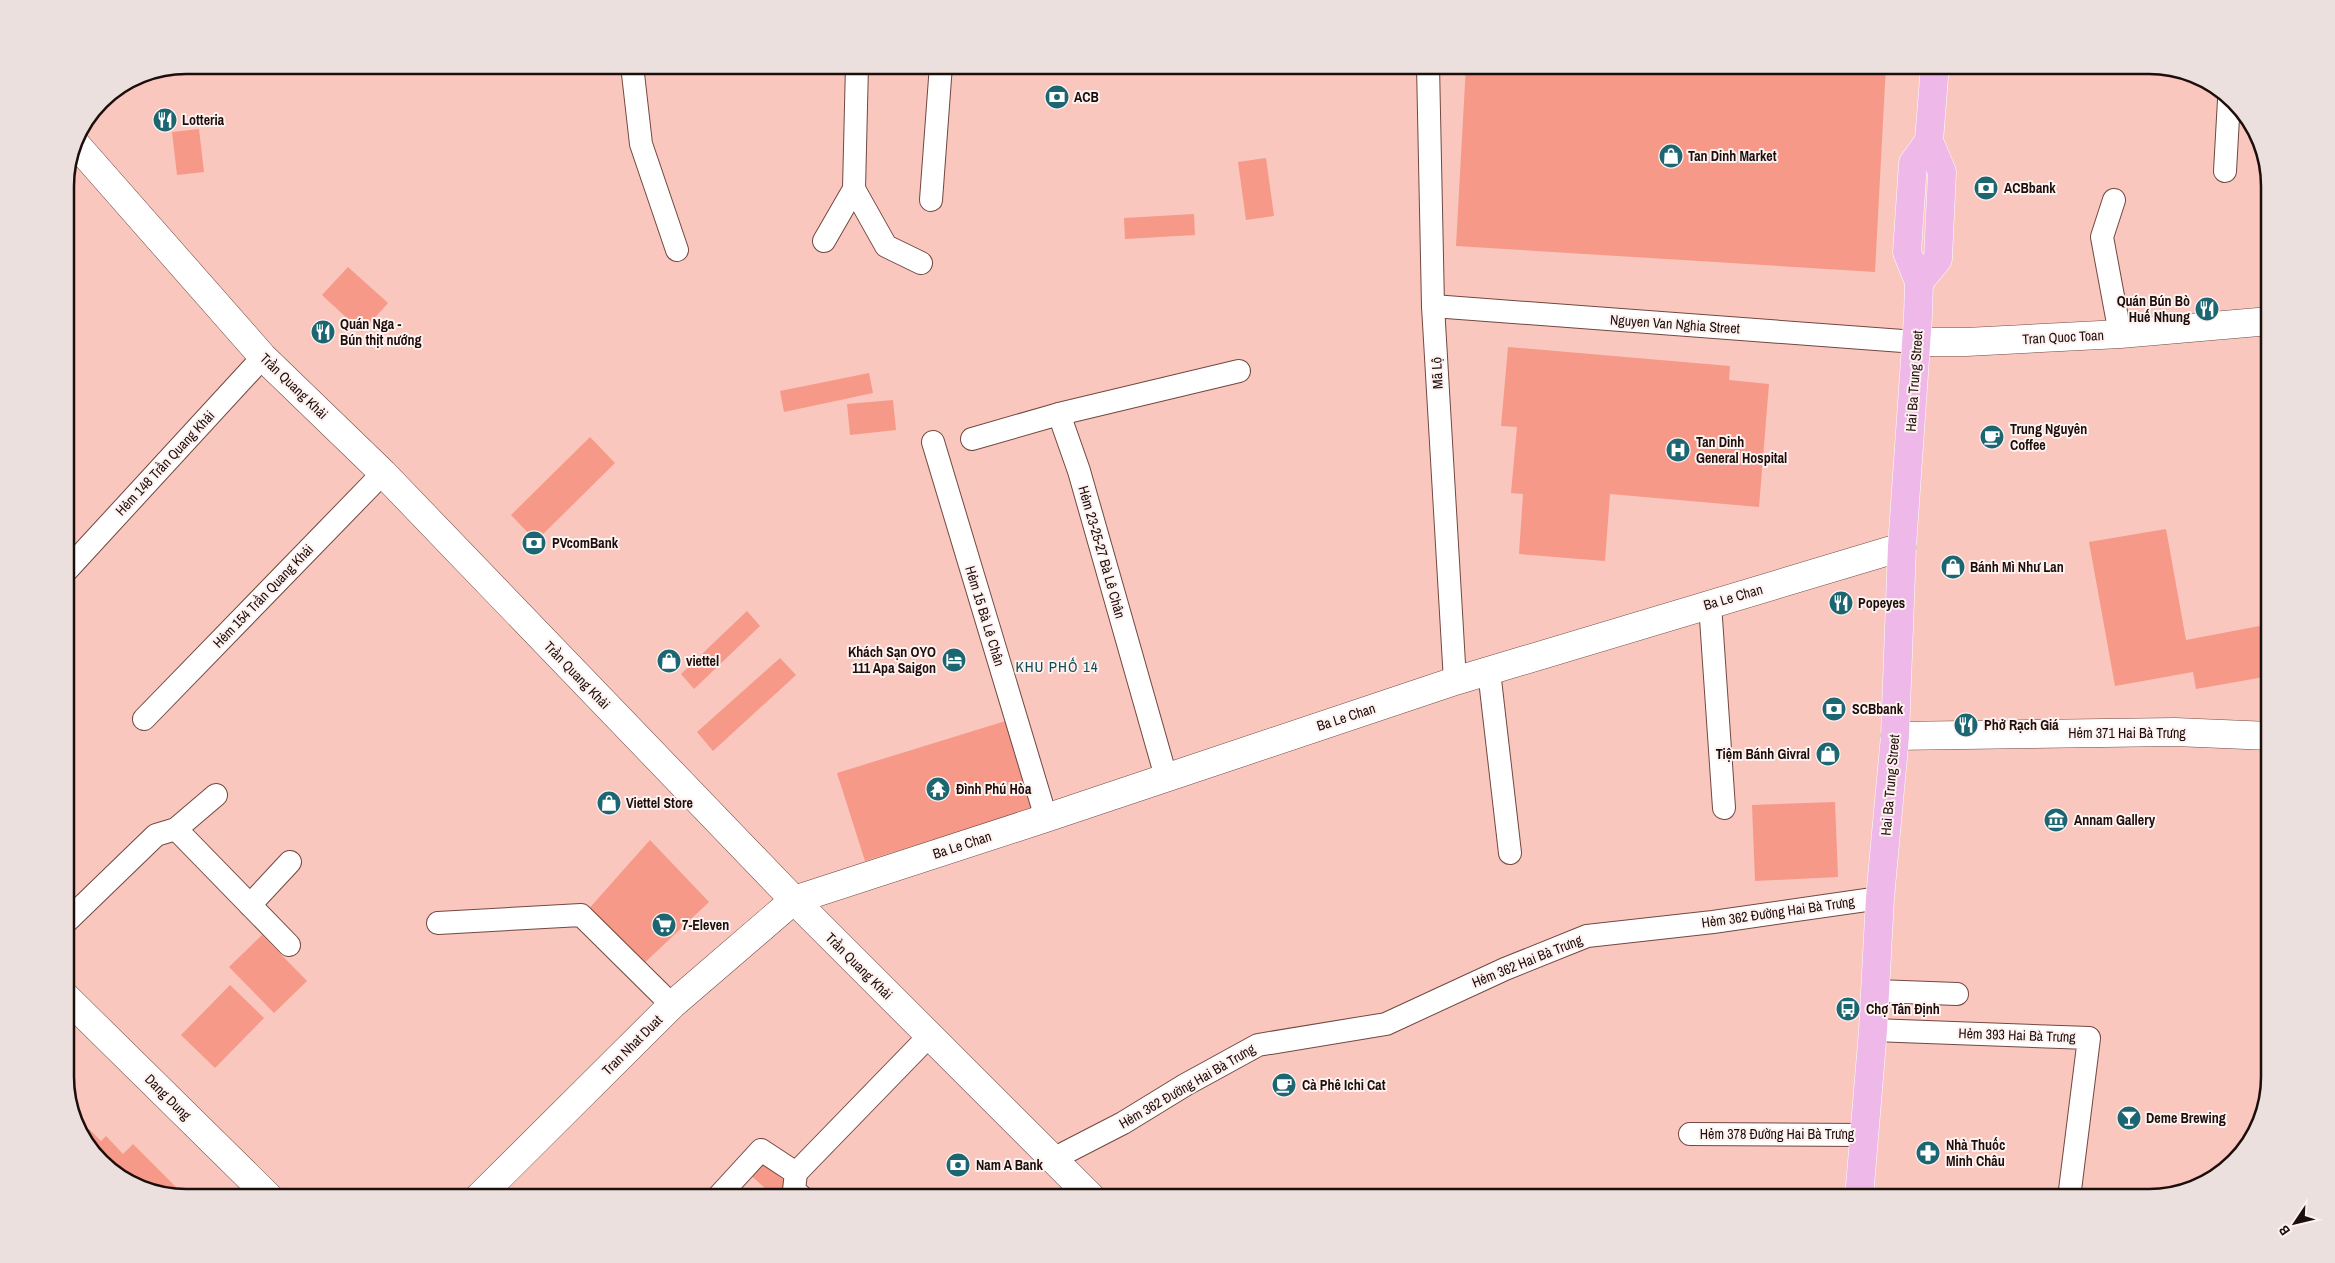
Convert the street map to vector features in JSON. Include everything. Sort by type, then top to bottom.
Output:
[{"type":"main road","name":"Hai Ba Trung Street","points":[[1860,1189],[1876,991],[1880,898],[1895,736],[1902,547],[1919,282],[1938,259],[1942,172],[1929,141],[1934,74]]},
{"type":"street","name":"Trần Quang Khải","points":[[80,149],[263,356],[383,473],[794,900],[929,1036],[1055,1158],[1084,1189]]},
{"type":"street","name":"Tran Quoc Toan","points":[[1916,342],[1966,342],[2120,334],[2261,322]]},
{"type":"street","name":"Ba Le Chan","points":[[794,900],[1455,681],[1902,547]]},
{"type":"street","name":"Hẻm 371 Hai Bà Trưng","points":[[1895,736],[2175,732],[2261,736]]},
{"type":"street","name":"Tran Nhat Duat","points":[[487,1189],[672,1005],[794,900]]},
{"type":"street","name":"Dang Dung","points":[[74,1005],[261,1189]]},
{"type":"lane","points":[[633,74],[640,144],[677,250]]},
{"type":"lane","points":[[824,241],[854,189],[857,74]]},
{"type":"lane","points":[[931,200],[940,74]]},
{"type":"lane","name":"Mã Lộ","points":[[1428,74],[1433,306],[1455,681]]},
{"type":"lane","points":[[2225,171],[2229,107]]},
{"type":"lane","points":[[854,189],[886,246],[921,263]]},
{"type":"lane","points":[[2114,200],[2102,237],[2120,334]]},
{"type":"lane","name":"Nguyen Van Nghia Street","points":[[1433,306],[1916,342]]},
{"type":"lane","name":"Hẻm 148 Trần Quang Khải","points":[[74,562],[263,356]]},
{"type":"lane","points":[[972,438],[1059,414],[1239,371]]},
{"type":"lane","name":"Hẻm 23-25-27 Bà Lê Chân","points":[[1059,414],[1079,471],[1166,777]]},
{"type":"lane","name":"Hẻm 15 Bà Lê Chân","points":[[933,442],[1046,818]]},
{"type":"lane","name":"Hẻm 154 Trần Quang Khải","points":[[144,719],[383,473]]},
{"type":"lane","points":[[1710,604],[1724,808]]},
{"type":"lane","points":[[1489,671],[1510,853]]},
{"type":"lane","points":[[74,914],[156,835],[176,829],[216,795]]},
{"type":"lane","points":[[176,829],[289,945]]},
{"type":"lane","points":[[250,905],[290,862]]},
{"type":"lane","name":"Hẻm 362 Đường Hai Bà Trưng","points":[[1675,926],[1880,898]]},
{"type":"lane","points":[[438,923],[581,915],[672,1005]]},
{"type":"lane","name":"Hẻm 362 Hai Bà Trưng","points":[[1386,1024],[1505,969],[1587,936],[1675,926]]},
{"type":"lane","points":[[1876,991],[1957,994]]},
{"type":"lane","name":"Hẻm 362 Đường Hai Bà Trưng","points":[[1055,1158],[1123,1123],[1185,1085],[1258,1045],[1386,1024]]},
{"type":"lane","name":"Hẻm 393 Hai Bà Trưng","points":[[1873,1030],[2090,1038],[2070,1189]]},
{"type":"lane","points":[[794,1189],[796,1174],[929,1036]]},
{"type":"lane","name":"Hẻm 378 Đường Hai Bà Trưng","points":[[1690,1134],[1864,1135]]},
{"type":"lane","points":[[725,1189],[761,1150],[796,1174]]},
{"type":"building","name":"Tan Dinh Market","points":[[1466,74],[1886,74],[1875,272],[1456,246]]},
{"type":"building","points":[[199,129],[204,172],[177,175],[172,132]]},
{"type":"building","points":[[1266,158],[1274,216],[1246,220],[1238,162]]},
{"type":"building","points":[[1194,214],[1195,235],[1125,239],[1124,218]]},
{"type":"building","points":[[348,267],[388,303],[362,332],[322,295]]},
{"type":"building","points":[[1508,347],[1730,366],[1729,380],[1769,384],[1759,507],[1610,494],[1605,561],[1519,554],[1523,494],[1511,493],[1517,427],[1501,426]]},
{"type":"building","points":[[869,373],[873,393],[784,412],[780,391]]},
{"type":"building","points":[[893,400],[896,430],[850,435],[847,404]]},
{"type":"building","points":[[590,437],[615,463],[536,541],[511,515]]},
{"type":"building","points":[[2166,529],[2186,640],[2261,626],[2261,678],[2196,689],[2193,672],[2115,686],[2089,542]]},
{"type":"building","points":[[747,611],[760,626],[694,689],[681,674]]},
{"type":"building","points":[[780,658],[796,675],[713,751],[697,732]]},
{"type":"building","name":"Đình Phú Hòa","points":[[1012,719],[1039,806],[865,861],[837,773]]},
{"type":"building","points":[[1835,802],[1838,877],[1755,881],[1752,805]]},
{"type":"building","points":[[650,840],[709,902],[638,969],[586,912]]},
{"type":"building","points":[[262,935],[307,981],[274,1013],[229,967]]},
{"type":"building","points":[[230,985],[264,1018],[215,1068],[181,1035]]},
{"type":"building","points":[[89,1129],[101,1141],[106,1136],[123,1154],[133,1144],[177,1188],[149,1183],[123,1170],[101,1151],[87,1131]]},
{"type":"building","points":[[759,1158],[787,1183],[782,1189],[766,1189],[747,1172]]},
{"type":"place","name":"ACB","points":[[1057,97]]},
{"type":"place","name":"Lotteria","points":[[165,120]]},
{"type":"place","name":"Tan Dinh Market","points":[[1671,156]]},
{"type":"place","name":"ACBbank","points":[[1986,188]]},
{"type":"place","name":"Quán Bún Bò Huế Nhung","points":[[2207,309]]},
{"type":"place","name":"Quán Nga - Bún thịt nướng","points":[[323,332]]},
{"type":"place","name":"Trung Nguyên Coffee","points":[[1992,437]]},
{"type":"place","name":"Tan Dinh General Hospital","points":[[1678,450]]},
{"type":"place","name":"PVcomBank","points":[[534,543]]},
{"type":"place","name":"Bánh Mì Như Lan","points":[[1953,567]]},
{"type":"place","name":"Popeyes","points":[[1841,603]]},
{"type":"place","name":"Khách Sạn OYO 111 Apa Saigon","points":[[954,660]]},
{"type":"place","name":"viettel","points":[[669,661]]},
{"type":"place","name":"SCBbank","points":[[1834,709]]},
{"type":"place","name":"Phở Rạch Giá","points":[[1966,725]]},
{"type":"place","name":"Tiệm Bánh Givral","points":[[1828,754]]},
{"type":"place","name":"Đình Phú Hòa","points":[[938,789]]},
{"type":"place","name":"Viettel Store","points":[[609,803]]},
{"type":"place","name":"Annam Gallery","points":[[2056,820]]},
{"type":"place","name":"7-Eleven","points":[[664,925]]},
{"type":"place","name":"Chợ Tân Định","points":[[1848,1009]]},
{"type":"place","name":"Cà Phê Ichi Cat","points":[[1284,1085]]},
{"type":"place","name":"Deme Brewing","points":[[2129,1118]]},
{"type":"place","name":"Nhà Thuốc Minh Châu","points":[[1928,1153]]},
{"type":"place","name":"Nam A Bank","points":[[958,1165]]},
{"type":"district","name":"KHU PHỐ 14","points":[[1057,667]]}]
